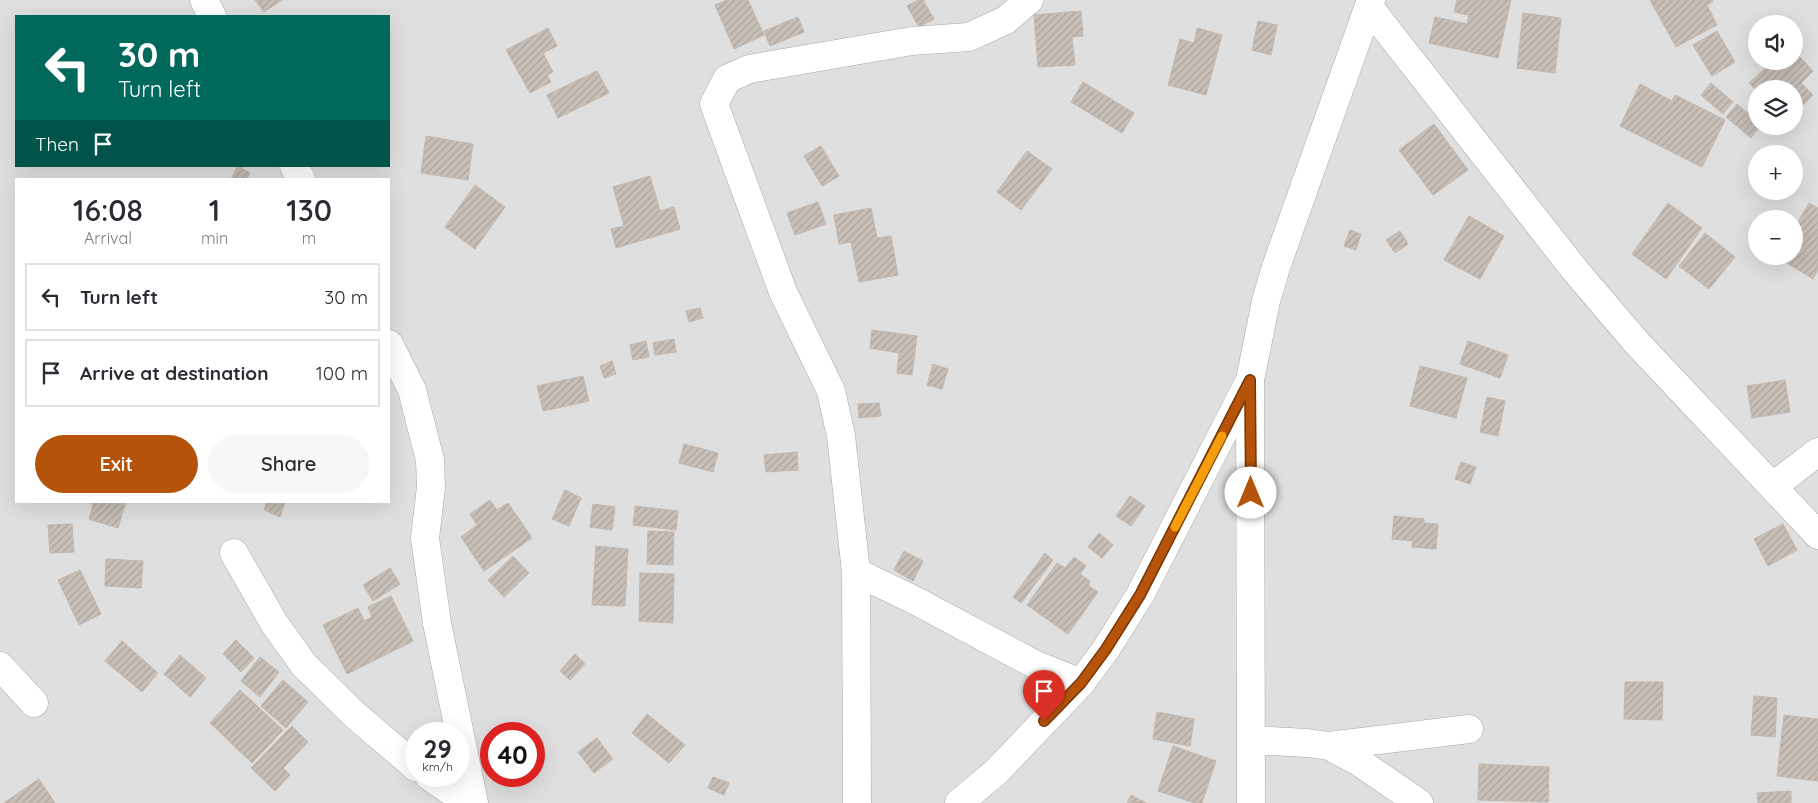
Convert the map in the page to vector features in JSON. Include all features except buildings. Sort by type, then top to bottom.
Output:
[{"type":"street","points":[[204,0],[212,15]]},
{"type":"street","points":[[857,803],[856,572],[841,436],[831,391],[783,292],[714,104],[727,79],[749,69],[912,41],[969,37],[1006,20],[1028,0]]},
{"type":"street","points":[[1251,803],[1250,380],[1266,301],[1276,267],[1370,4]]},
{"type":"street","points":[[1370,4],[1574,269],[1637,343],[1818,535]]},
{"type":"street","points":[[390,346],[412,390],[430,460],[431,487],[425,538],[437,623],[474,803]]},
{"type":"street","points":[[959,803],[996,772],[1081,683],[1106,649],[1140,595],[1250,380]]},
{"type":"street","points":[[1773,486],[1818,452]]},
{"type":"street","points":[[234,553],[274,623],[304,665],[356,716],[405,758]]},
{"type":"street","points":[[856,572],[916,601],[1036,665],[1081,683]]},
{"type":"street","points":[[0,666],[34,703]]},
{"type":"street","points":[[1251,740],[1329,746],[1468,729]]},
{"type":"street","points":[[1329,746],[1359,762],[1419,803]]},
{"type":"street","points":[[992,803],[996,772]]},
{"type":"street","points":[[445,787],[468,803]]},
{"type":"shaded area","points":[[0,0],[1818,0],[1818,803],[0,803]]},
{"type":"slow traffic","points":[[1175,527],[1222,436]]},
{"type":"route","points":[[1044,721],[1081,683],[1106,649],[1140,595],[1250,380],[1251,493]]}]
